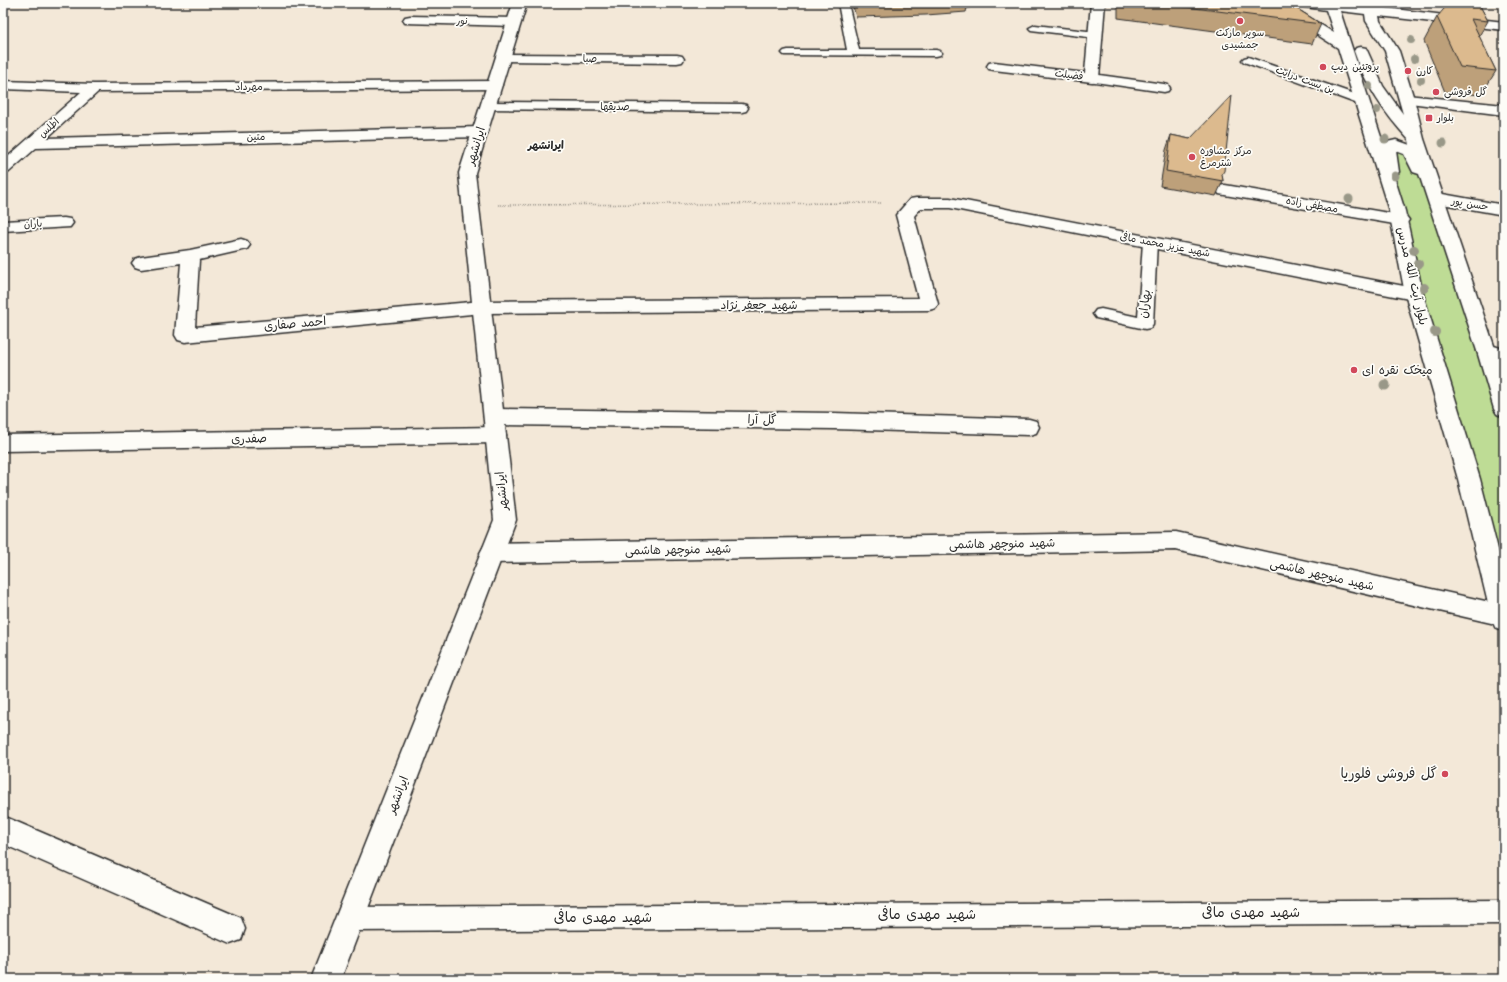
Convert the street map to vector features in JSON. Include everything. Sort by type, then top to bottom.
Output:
[{"type":"street","name":"فضیلت","points":[[994,66],[1092,78],[1098,3]]},
{"type":"street","points":[[1276,3],[1351,36],[1366,69],[1391,110],[1416,139]]},
{"type":"street","points":[[1304,3],[1372,6],[1467,18],[1504,26]]},
{"type":"street","name":"بلوار آیت الله مدرس","points":[[1340,5],[1351,36],[1362,101],[1398,216],[1414,294],[1469,479],[1504,618]]},
{"type":"street","points":[[1434,5],[1467,18]]},
{"type":"street","points":[[1372,6],[1373,21],[1398,38],[1407,99],[1416,139],[1441,215]]},
{"type":"street","name":"نور","points":[[410,20],[517,13]]},
{"type":"street","name":"ایرانشهر","points":[[326,979],[505,520],[467,173],[517,13]]},
{"type":"street","points":[[1398,38],[1410,24],[1467,18],[1504,18]]},
{"type":"street","name":"صبا","points":[[503,58],[677,59]]},
{"type":"street","name":"مهرداد","points":[[3,85],[94,88],[494,85]]},
{"type":"street","name":"اطلس","points":[[3,169],[94,88]]},
{"type":"street","points":[[1407,99],[1504,110]]},
{"type":"street","name":"متین","points":[[32,143],[480,132]]},
{"type":"street","points":[[1398,216],[1388,147],[1396,145],[1410,151],[1441,215],[1495,353],[1504,409]]},
{"type":"street","name":"مصطفی زاده","points":[[1225,190],[1398,216]]},
{"type":"street","name":"حسن پور","points":[[1436,198],[1504,210]]},
{"type":"street","name":"شهید عزیز محمد مافی","points":[[916,203],[950,202],[1414,294]]},
{"type":"street","name":"شهید جعفر نژاد","points":[[482,307],[929,304],[905,215],[916,203]]},
{"type":"street","name":"باران","points":[[3,226],[64,223]]},
{"type":"street","points":[[141,263],[190,256],[241,246]]},
{"type":"street","name":"احمد صفاری","points":[[190,256],[185,334],[482,307]]},
{"type":"street","name":"گل آرا","points":[[495,426],[834,420],[1029,427]]},
{"type":"street","name":"صفدری","points":[[3,443],[495,426]]},
{"type":"street","name":"شهید منوچهر هاشمی","points":[[492,553],[1176,541],[1504,618]]},
{"type":"street","points":[[3,830],[230,929]]},
{"type":"lane","points":[[843,3],[854,53]]},
{"type":"lane","points":[[1035,28],[1096,35]]},
{"type":"lane","points":[[788,53],[936,53]]},
{"type":"lane","name":"بن بست درایت","points":[[1248,60],[1362,101]]},
{"type":"lane","points":[[1092,78],[1164,88]]},
{"type":"lane","name":"صدیقها","points":[[488,106],[742,108]]},
{"type":"lane","name":"بهاران","points":[[1101,314],[1145,324],[1150,242]]},
{"type":"lane","name":"شهید مهدی مافی","points":[[349,919],[1504,912]]},
{"type":"path","points":[[470,205],[916,203]]},
{"type":"green space","points":[[1391,146],[1407,148],[1441,215],[1504,409],[1504,620],[1397,211]]},
{"type":"building","points":[[1154,3],[1288,3],[1321,24]]},
{"type":"building","points":[[1449,3],[1479,4],[1488,21],[1471,19],[1496,71],[1460,67],[1437,17]]},
{"type":"building","name":"مرکز مشاوره شترمرغ","points":[[1232,95],[1224,171],[1222,174],[1223,181],[1166,171],[1171,135],[1190,139]]},
{"type":"place","name":"سوپر مارکت جمشیدی","points":[[1240,21]]},
{"type":"place","name":"پروتئین دیپ","points":[[1323,67]]},
{"type":"place","name":"کارن","points":[[1408,71]]},
{"type":"place","name":"گل فروشی","points":[[1436,92]]},
{"type":"place","name":"بلوار","points":[[1429,118]]},
{"type":"place","name":"مرکز مشاوره شترمرغ","points":[[1192,157]]},
{"type":"place","name":"میخک نقره ای","points":[[1354,370]]},
{"type":"place","name":"گل فروشی فلوریا","points":[[1445,774]]},
{"type":"district","name":"ایرانشهر","points":[[546,146]]}]
